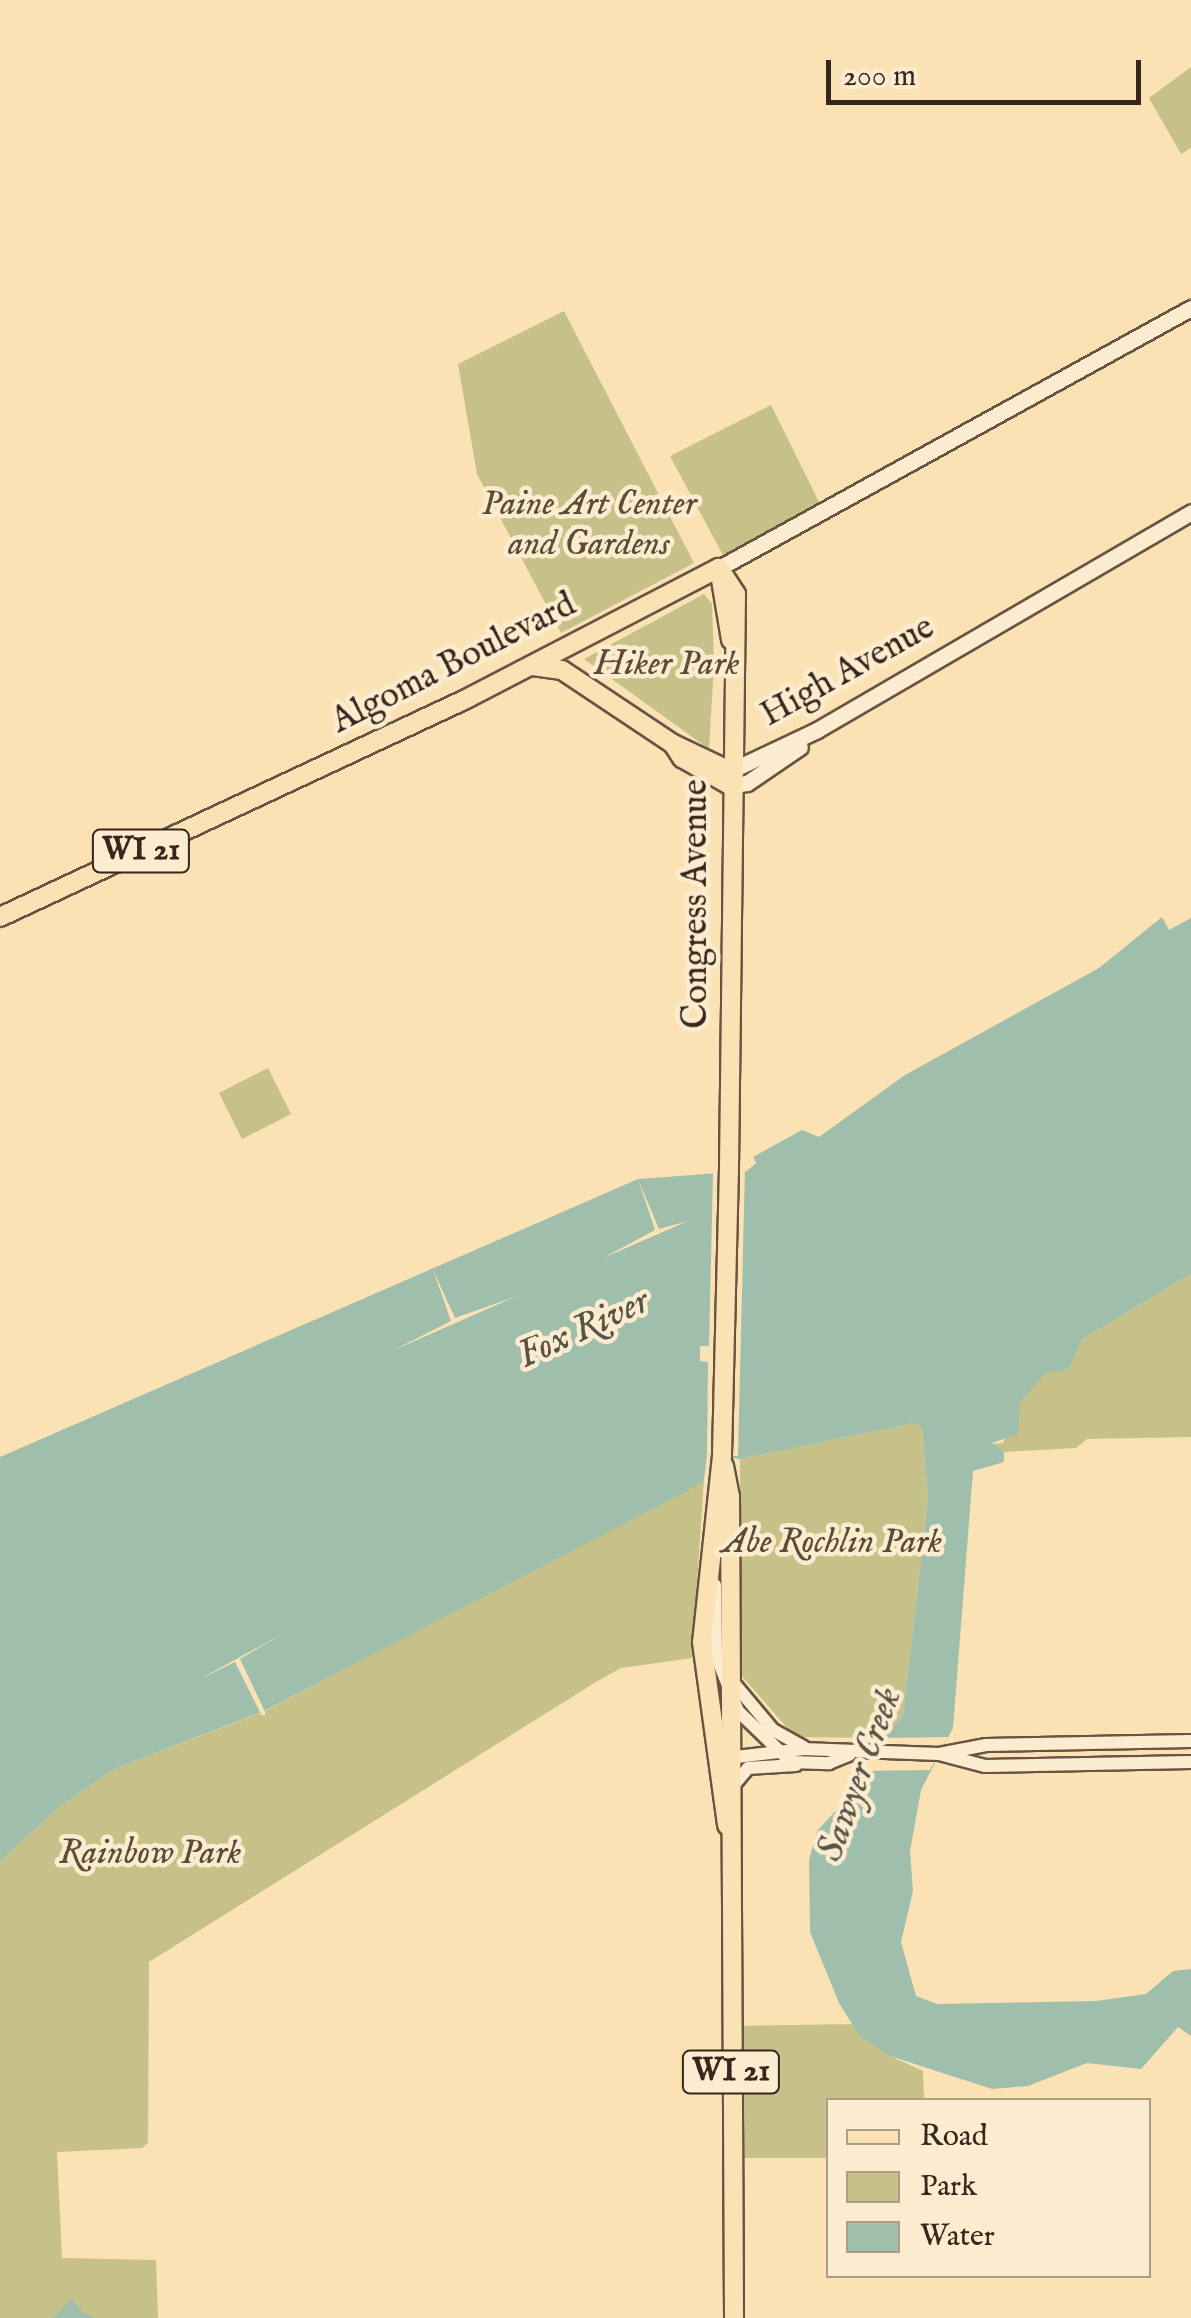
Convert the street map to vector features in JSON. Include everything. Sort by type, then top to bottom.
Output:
[{"type":"main road","name":"Algoma Boulevard","points":[[0,917],[533,666],[584,634],[719,568],[1191,308]]},
{"type":"main road","name":"High Avenue","points":[[730,779],[1191,512]]},
{"type":"main road","name":"Congress Avenue","points":[[719,568],[736,594],[731,640],[722,1456]]},
{"type":"main road","points":[[574,677],[573,656],[584,634]]},
{"type":"main road","points":[[533,666],[574,677],[730,779]]},
{"type":"main road","name":"WI 21","points":[[722,1456],[702,1642],[733,1786],[727,1826]]},
{"type":"main road","name":"WI 21","points":[[722,1456],[730,1496],[732,1702],[726,1760],[734,2318]]},
{"type":"street","points":[[714,1532],[716,1656],[732,1702],[774,1752],[802,1765]]},
{"type":"street","points":[[731,1678],[773,1730],[811,1749]]},
{"type":"street","points":[[726,1760],[811,1749],[850,1755],[939,1754],[986,1745],[1191,1741]]},
{"type":"street","points":[[939,1754],[985,1766],[1191,1762]]},
{"type":"street","points":[[733,1786],[748,1768],[802,1765],[850,1755]]},
{"type":"green space","points":[[1191,67],[1191,148],[1181,154],[1149,98]]},
{"type":"green space","name":"Paine Art Center and Gardens","points":[[564,311],[694,563],[561,633],[477,474],[458,364]]},
{"type":"green space","points":[[771,405],[821,506],[724,557],[670,456]]},
{"type":"green space","name":"Hiker Park","points":[[704,594],[712,604],[714,664],[709,749],[584,659]]},
{"type":"green space","points":[[268,1068],[291,1114],[242,1139],[219,1093]]},
{"type":"green space","points":[[1191,1274],[1191,1437],[1087,1439],[1076,1448],[1004,1452],[991,1444],[1003,1443],[1020,1402],[1046,1372],[1068,1370],[1083,1339]]},
{"type":"green space","name":"Abe Rochlin Park","points":[[914,1423],[922,1428],[928,1498],[903,1716],[882,1738],[795,1737],[741,1675],[740,1459]]},
{"type":"green space","name":"Rainbow Park","points":[[704,1480],[692,1658],[621,1668],[149,1962],[148,2143],[142,2148],[57,2152],[62,2258],[156,2260],[158,2318],[0,2318],[0,1861],[60,1806],[116,1768],[263,1712]]},
{"type":"green space","points":[[855,2024],[890,2056],[923,2071],[924,2098],[826,2098],[826,2158],[732,2158],[729,2026]]},
{"type":"water","name":"Fox River","points":[[1162,917],[1169,930],[1191,918],[1191,1274],[1083,1339],[1068,1370],[1046,1373],[1020,1402],[1018,1434],[992,1443],[1004,1452],[1004,1462],[973,1471],[953,1728],[921,1790],[910,1851],[913,1891],[901,1942],[916,1996],[937,2004],[1096,2001],[1146,1994],[1173,1971],[1191,1969],[1191,2036],[1178,2027],[1141,2069],[1087,2063],[1028,2086],[992,2089],[890,2056],[859,2035],[839,2003],[810,1932],[809,1860],[817,1831],[864,1780],[882,1738],[903,1716],[928,1498],[922,1428],[914,1423],[740,1459],[707,1455],[704,1480],[687,1491],[262,1712],[116,1768],[60,1806],[0,1861],[0,1457],[638,1179],[747,1171],[756,1163],[753,1157],[802,1130],[819,1137],[905,1075],[1099,968]]},
{"type":"water","points":[[71,2299],[83,2312],[95,2318],[53,2318]]},
{"type":"pier","points":[[745,1168],[738,1456],[707,1455],[708,1362],[700,1361],[700,1346],[709,1346],[713,1173]]},
{"type":"pier","points":[[638,1179],[659,1229],[688,1221],[603,1258],[655,1230]]},
{"type":"pier","points":[[433,1270],[455,1318],[517,1296],[392,1351],[451,1321]]},
{"type":"pier","points":[[284,1633],[240,1659],[266,1714],[262,1716],[235,1662],[198,1680]]},
{"type":"pier","points":[[948,1737],[930,1770],[864,1771],[882,1738]]},
{"type":"water label","name":"Sawyer Creek","points":[[861,1775]]}]
